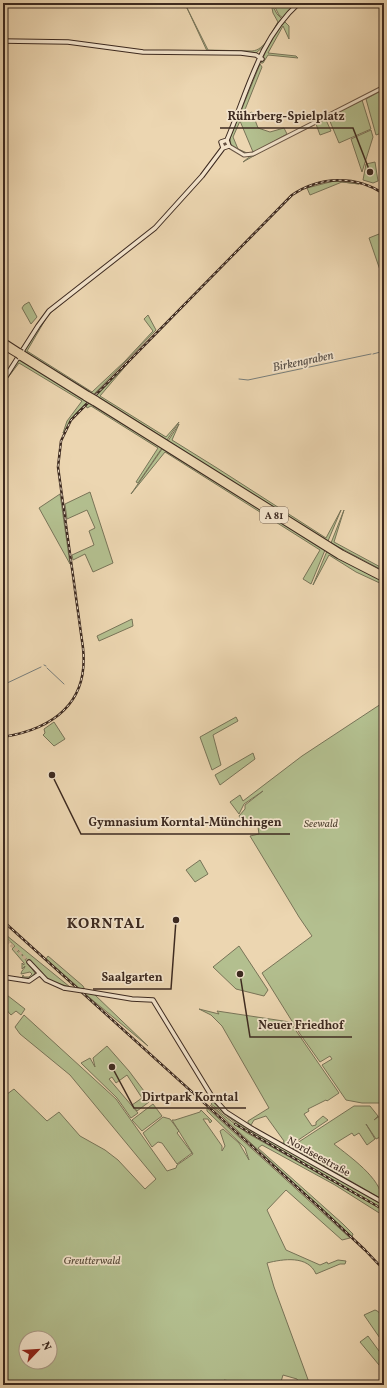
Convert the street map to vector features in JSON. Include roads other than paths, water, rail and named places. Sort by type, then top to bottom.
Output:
[{"type":"highway","name":"A 81","points":[[3,341],[20,354],[339,556],[384,579]]},
{"type":"highway","name":"A 81","points":[[3,346],[20,354]]},
{"type":"highway","name":"A 81","points":[[167,447],[342,553],[384,575]]},
{"type":"main road","points":[[3,381],[49,311],[155,228],[202,176],[223,148],[229,146],[227,140],[256,69],[259,57],[285,17],[299,3]]},
{"type":"main road","points":[[3,41],[77,42],[143,52],[251,54],[259,57]]},
{"type":"main road","points":[[259,57],[269,41]]},
{"type":"main road","points":[[223,148],[221,142],[227,140]]},
{"type":"main road","points":[[3,977],[30,981],[39,974],[28,962]]},
{"type":"main road","name":"Nordseestraße","points":[[39,974],[51,983],[64,988],[132,999],[150,999],[156,1003],[214,1099],[226,1112],[244,1124],[384,1203]]},
{"type":"street","points":[[229,146],[244,154],[253,154],[384,87]]},
{"type":"waterway","name":"Birkengraben","points":[[373,354],[384,351]]},
{"type":"waterway","name":"Birkengraben","points":[[239,379],[248,380],[371,354]]},
{"type":"waterway","points":[[3,685],[41,667]]},
{"type":"waterway","points":[[47,668],[64,684]]},
{"type":"tunnel","points":[[3,937],[29,962]]},
{"type":"railway","points":[[3,737],[21,733],[52,720],[64,710],[74,698],[80,684],[83,667],[83,648],[58,467],[61,441],[71,420],[292,195],[314,184],[338,180],[362,183],[384,194]]},
{"type":"railway","points":[[3,921],[318,1206],[384,1270]]},
{"type":"railway","points":[[235,1124],[384,1210]]},
{"type":"place","name":"Rührberg-Spielplatz","points":[[370,172]]},
{"type":"place","name":"Gymnasium Korntal-Münchingen","points":[[52,775]]},
{"type":"place","name":"Saalgarten","points":[[176,920]]},
{"type":"place","name":"Neuer Friedhof","points":[[240,974]]},
{"type":"place","name":"Dirtpark Korntal","points":[[112,1067]]},
{"type":"district","name":"KORNTAL","points":[[106,923]]},
{"type":"park label","name":"Seewald","points":[[321,823]]},
{"type":"park label","name":"Greutterwald","points":[[92,1260]]}]
